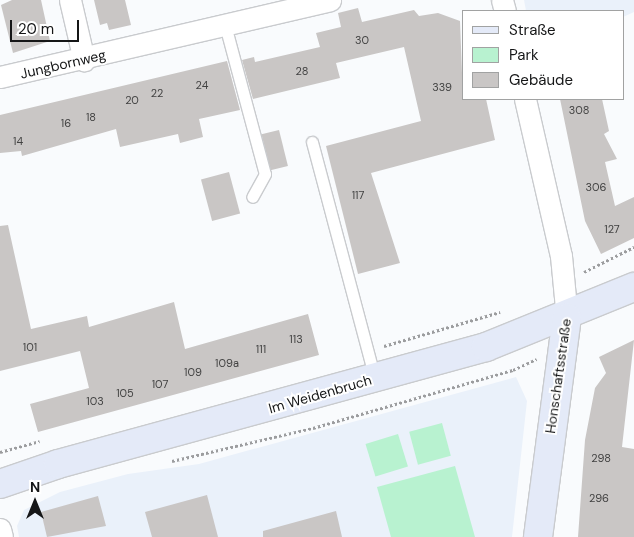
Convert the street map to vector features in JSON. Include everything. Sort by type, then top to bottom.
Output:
[{"type":"street","points":[[70,0],[84,60]]},
{"type":"street","name":"Jungbornweg","points":[[0,77],[84,60],[330,0]]},
{"type":"street","name":"Honschaftsstraße","points":[[525,100],[566,283],[567,318],[564,347],[538,537]]},
{"type":"street","name":"Im Weidenbruch","points":[[0,484],[58,464],[486,347],[567,318],[634,287]]},
{"type":"street","points":[[0,529],[2,537]]},
{"type":"lane","points":[[225,25],[264,174],[252,197]]},
{"type":"lane","points":[[312,142],[375,378]]},
{"type":"path","points":[[566,283],[634,247]]},
{"type":"path","points":[[367,351],[507,310]]},
{"type":"path","points":[[192,456],[313,428],[513,370],[564,347]]},
{"type":"shaded area","points":[[524,0],[634,0],[634,12],[624,17],[624,10],[526,10]]},
{"type":"shaded area","points":[[516,377],[527,401],[512,537],[19,537],[17,526],[24,510],[60,492],[128,474],[199,464]]},
{"type":"green space","points":[[442,423],[451,456],[418,465],[409,432]]},
{"type":"green space","points":[[398,434],[408,467],[375,476],[365,444]]},
{"type":"green space","points":[[455,466],[475,537],[391,537],[377,487]]},
{"type":"building","points":[[12,0],[41,0],[50,41],[13,53],[1,5]]},
{"type":"building","points":[[94,0],[125,0],[131,25],[109,30],[107,23],[100,25]]},
{"type":"building","points":[[358,8],[362,22],[414,10],[419,16],[438,13],[460,21],[462,100],[486,100],[495,140],[371,173],[400,263],[358,274],[326,146],[421,121],[404,47],[336,63],[340,78],[253,99],[242,60],[254,57],[255,62],[320,47],[316,33],[341,27],[338,13]]},
{"type":"building","points":[[227,61],[240,110],[199,119],[203,137],[180,143],[178,134],[120,147],[116,129],[22,156],[21,151],[0,153],[0,115]]},
{"type":"building","points":[[560,100],[602,100],[609,131],[604,134],[617,159],[605,162],[615,206],[634,197],[634,238],[601,254],[585,221]]},
{"type":"building","points":[[279,130],[288,166],[270,170],[262,134]]},
{"type":"building","points":[[229,172],[240,214],[212,221],[201,180]]},
{"type":"building","points":[[8,225],[31,329],[87,316],[89,327],[174,302],[185,349],[308,314],[319,355],[38,432],[30,404],[89,388],[80,351],[0,371],[0,226]]},
{"type":"building","points":[[634,340],[622,447],[634,449],[634,537],[578,537],[585,440],[595,388],[606,373],[599,357]]},
{"type":"building","points":[[207,495],[218,537],[152,537],[145,512]]},
{"type":"building","points":[[98,496],[106,526],[47,537],[41,512]]},
{"type":"building","points":[[336,511],[342,537],[263,537],[263,531]]}]
